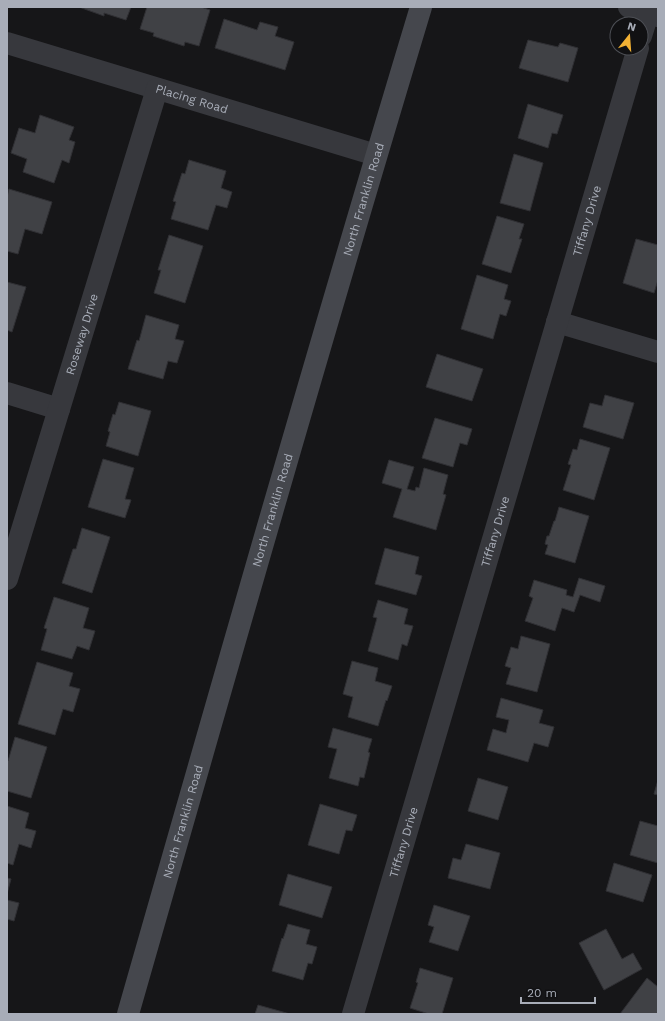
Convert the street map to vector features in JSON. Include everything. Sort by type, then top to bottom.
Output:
[{"type":"main road","name":"North Franklin Road","points":[[128,1014],[376,155],[421,7]]},
{"type":"street","name":"Placing Road","points":[[7,43],[376,155]]},
{"type":"street","name":"Tiffany Drive","points":[[353,1014],[636,56]]},
{"type":"street","name":"Roseway Drive","points":[[7,579],[157,89]]},
{"type":"street","points":[[557,322],[658,352]]},
{"type":"street","points":[[7,393],[59,409]]},
{"type":"building","points":[[79,7],[131,7],[126,20],[104,13],[104,16]]},
{"type":"building","points":[[147,7],[201,7],[210,10],[199,46],[185,42],[184,46],[153,36],[154,33],[140,29]]},
{"type":"building","points":[[224,19],[257,30],[260,22],[278,27],[275,36],[294,42],[285,70],[215,48]]},
{"type":"building","points":[[528,40],[558,47],[560,43],[578,48],[568,82],[519,68]]},
{"type":"building","points":[[528,104],[563,115],[557,134],[552,133],[548,148],[518,138]]},
{"type":"building","points":[[40,115],[74,127],[69,140],[75,142],[69,163],[62,160],[54,183],[23,172],[27,159],[11,153],[19,128],[35,133]]},
{"type":"building","points":[[514,154],[543,163],[530,211],[500,203]]},
{"type":"building","points":[[189,160],[226,171],[221,188],[232,192],[227,208],[216,205],[208,230],[171,219],[176,202],[173,201],[182,173],[185,174]]},
{"type":"building","points":[[9,189],[52,202],[42,234],[25,229],[18,254],[7,251],[7,197]]},
{"type":"building","points":[[497,216],[524,224],[519,239],[522,239],[511,273],[482,264]]},
{"type":"building","points":[[169,235],[203,246],[185,303],[154,293],[161,270],[158,270]]},
{"type":"building","points":[[636,239],[658,245],[658,280],[654,293],[623,283]]},
{"type":"building","points":[[477,275],[508,285],[504,299],[511,301],[506,316],[500,314],[493,339],[461,329]]},
{"type":"building","points":[[7,282],[26,287],[12,332],[7,330]]},
{"type":"building","points":[[146,315],[179,325],[175,339],[184,341],[177,363],[168,361],[163,379],[128,369],[137,340],[139,341]]},
{"type":"building","points":[[437,354],[483,369],[472,401],[426,387]]},
{"type":"building","points":[[605,395],[634,403],[623,439],[583,427],[590,403],[602,406]]},
{"type":"building","points":[[119,402],[151,411],[138,456],[106,446],[110,432],[108,431],[113,414],[115,415]]},
{"type":"building","points":[[435,418],[472,429],[467,445],[460,443],[453,467],[422,458]]},
{"type":"building","points":[[580,439],[610,448],[594,500],[563,490],[571,465],[568,464],[573,449],[577,450]]},
{"type":"building","points":[[103,459],[134,468],[125,499],[131,500],[125,518],[88,507]]},
{"type":"building","points":[[389,460],[414,467],[407,489],[415,491],[416,487],[419,488],[424,468],[448,475],[443,494],[446,495],[436,530],[393,517],[402,489],[382,483]]},
{"type":"building","points":[[559,507],[589,516],[575,563],[545,554],[548,545],[545,544],[547,536],[549,536]]},
{"type":"building","points":[[82,528],[110,537],[92,593],[62,583],[73,549],[76,549]]},
{"type":"building","points":[[385,548],[419,557],[415,574],[422,576],[416,595],[375,584]]},
{"type":"building","points":[[579,578],[605,586],[600,602],[580,595],[574,612],[562,608],[555,631],[525,621],[533,598],[529,596],[534,580],[567,590],[566,595],[573,597]]},
{"type":"building","points":[[54,597],[89,608],[83,628],[95,631],[89,650],[77,646],[72,659],[41,650],[47,629],[44,628]]},
{"type":"building","points":[[378,600],[408,609],[404,624],[413,626],[407,646],[402,644],[398,660],[368,651],[377,618],[373,617]]},
{"type":"building","points":[[521,636],[550,644],[537,692],[506,684],[511,668],[505,666],[511,647],[518,649]]},
{"type":"building","points":[[352,661],[378,668],[375,681],[392,686],[378,726],[348,717],[353,697],[343,694]]},
{"type":"building","points":[[37,662],[73,673],[69,686],[80,689],[73,712],[63,709],[55,735],[18,724]]},
{"type":"building","points":[[501,698],[543,710],[539,723],[554,727],[548,747],[534,743],[528,762],[487,750],[493,729],[506,733],[509,720],[496,717]]},
{"type":"building","points":[[333,728],[372,739],[368,752],[370,753],[364,778],[360,777],[358,786],[329,778],[337,749],[328,747]]},
{"type":"building","points":[[15,737],[47,747],[31,798],[7,791],[7,761]]},
{"type":"building","points":[[478,778],[508,787],[498,820],[468,811]]},
{"type":"building","points":[[658,780],[658,795],[654,794]]},
{"type":"building","points":[[320,804],[357,815],[352,831],[346,830],[339,854],[308,845]]},
{"type":"building","points":[[7,806],[29,813],[25,828],[36,831],[31,848],[19,844],[13,865],[7,863]]},
{"type":"building","points":[[640,821],[658,826],[658,863],[630,855]]},
{"type":"building","points":[[466,844],[500,853],[490,889],[448,878],[453,858],[461,860]]},
{"type":"building","points":[[614,863],[652,875],[643,902],[606,891]]},
{"type":"building","points":[[288,874],[332,887],[322,918],[279,905]]},
{"type":"building","points":[[7,878],[11,879],[7,894]]},
{"type":"building","points":[[7,900],[19,903],[14,921],[7,919]]},
{"type":"building","points":[[434,905],[470,916],[458,951],[429,942],[434,927],[428,925]]},
{"type":"building","points":[[288,924],[310,930],[306,944],[317,947],[312,964],[308,963],[303,980],[272,971]]},
{"type":"building","points":[[606,929],[622,959],[633,953],[642,969],[604,990],[579,943]]},
{"type":"building","points":[[420,968],[453,978],[442,1014],[429,1014],[410,1008],[418,983],[416,982]]},
{"type":"building","points":[[647,978],[658,987],[658,1014],[620,1014]]},
{"type":"building","points":[[258,1005],[290,1014],[255,1014]]}]
